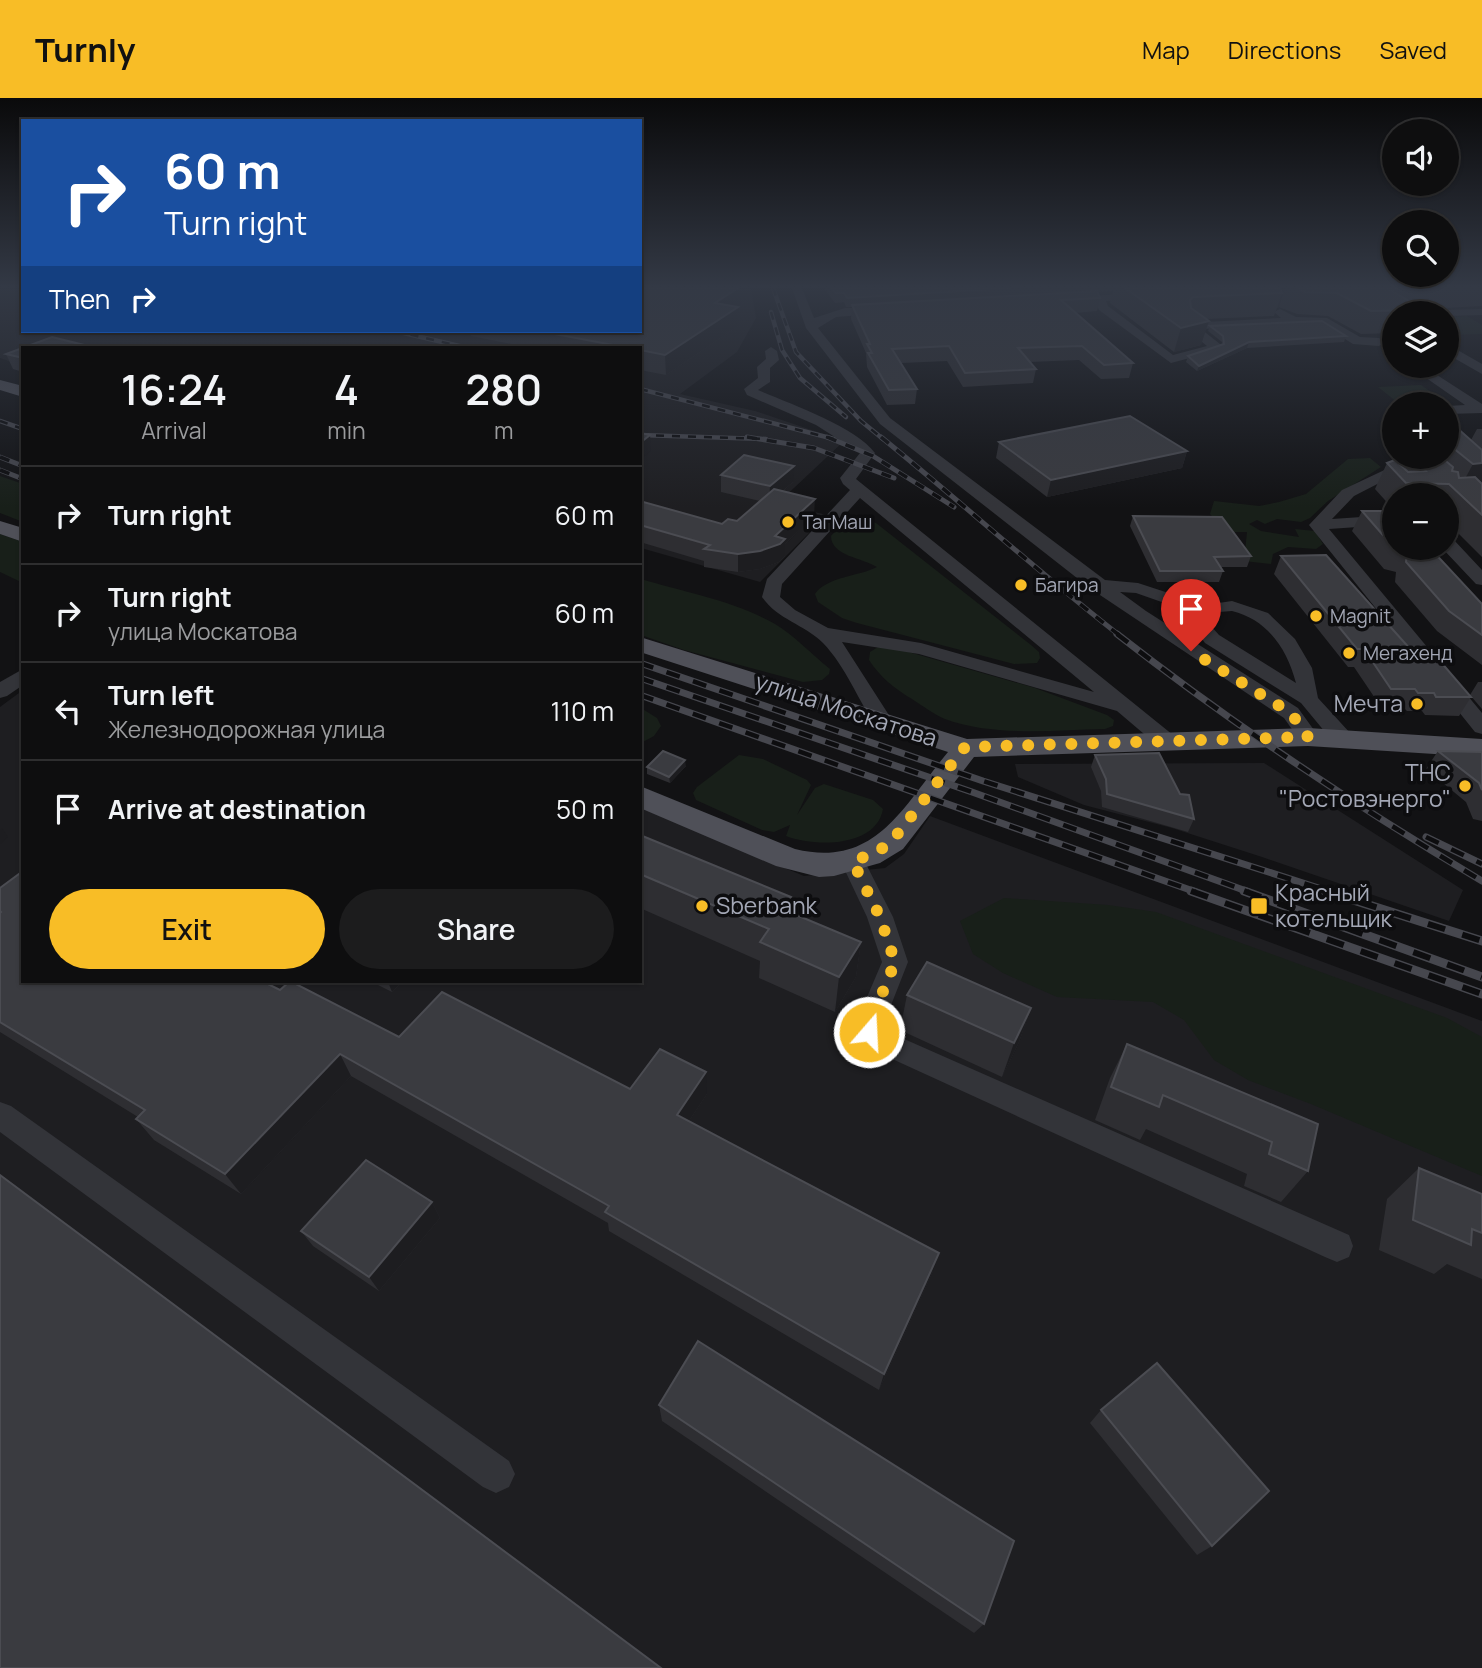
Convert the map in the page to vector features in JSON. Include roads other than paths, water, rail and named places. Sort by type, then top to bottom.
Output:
[{"type":"main road","points":[[0,384],[21,391]]},
{"type":"main road","points":[[0,527],[21,535]]},
{"type":"main road","name":"улица Москатова","points":[[642,645],[965,747],[1308,737],[1482,748]]},
{"type":"main road","points":[[642,797],[787,858],[819,866],[853,862],[892,841],[965,747]]},
{"type":"street","points":[[771,361],[763,367],[765,379],[751,389],[752,392],[821,422],[867,450],[866,457],[848,481],[1165,740]]},
{"type":"street","points":[[842,361],[885,421],[1097,585],[1191,651],[1291,713],[1308,737]]},
{"type":"street","points":[[1433,378],[1454,392]]},
{"type":"street","points":[[1459,395],[1480,409],[1459,410]]},
{"type":"street","points":[[1317,525],[1348,493],[1411,469]]},
{"type":"street","points":[[859,489],[771,588],[771,597],[777,608],[824,634],[921,649],[1127,708]]},
{"type":"street","points":[[1317,525],[1382,522]]},
{"type":"street","points":[[1317,525],[1482,727]]},
{"type":"street","points":[[1459,556],[1482,580]]},
{"type":"street","points":[[1097,585],[1138,588],[1206,611],[1234,606],[1265,618],[1284,638],[1302,667],[1308,699]]},
{"type":"street","points":[[1206,611],[1200,620],[1212,639],[1308,699],[1343,739]]},
{"type":"street","points":[[824,634],[853,673],[884,723]]},
{"type":"street","points":[[0,692],[21,676]]},
{"type":"street","points":[[853,862],[880,917],[895,962],[870,1023],[869,1032],[876,1040],[1337,1246]]},
{"type":"street","points":[[0,1115],[496,1474]]},
{"type":"railway","points":[[789,361],[800,378],[846,417]]},
{"type":"railway","points":[[805,361],[861,421],[883,439]]},
{"type":"railway","points":[[642,390],[828,438]]},
{"type":"railway","points":[[0,421],[21,428]]},
{"type":"railway","points":[[642,435],[758,439]]},
{"type":"railway","points":[[747,437],[758,439]]},
{"type":"railway","points":[[881,437],[1119,635]]},
{"type":"railway","points":[[828,438],[834,439]]},
{"type":"railway","points":[[828,438],[873,456],[954,507]]},
{"type":"railway","points":[[758,439],[766,439]]},
{"type":"railway","points":[[758,439],[814,448],[894,478]]},
{"type":"railway","points":[[0,457],[21,465]]},
{"type":"railway","points":[[0,470],[21,478]]},
{"type":"railway","points":[[1117,634],[1295,763],[1482,881]]},
{"type":"railway","points":[[642,664],[983,781],[1331,892]]},
{"type":"railway","points":[[642,679],[972,792],[1249,892]]},
{"type":"railway","points":[[642,696],[1196,892]]},
{"type":"railway","points":[[1426,837],[1482,864]]},
{"type":"railway","points":[[1191,891],[1482,994]]},
{"type":"railway","points":[[1244,891],[1482,977]]},
{"type":"railway","points":[[1325,891],[1482,941]]},
{"type":"place","name":"ТагМаш","points":[[788,522]]},
{"type":"place","name":"Багира","points":[[1021,585]]},
{"type":"place","name":"Magnit","points":[[1316,616]]},
{"type":"place","name":"Мегахенд","points":[[1349,653]]},
{"type":"place","name":"Мечта","points":[[1417,704]]},
{"type":"place","name":"ТНС \"Ростовэнерго\"","points":[[1465,786]]},
{"type":"place","name":"Sberbank","points":[[702,906]]},
{"type":"place","name":"Красный котельщик","points":[[1259,906]]}]
